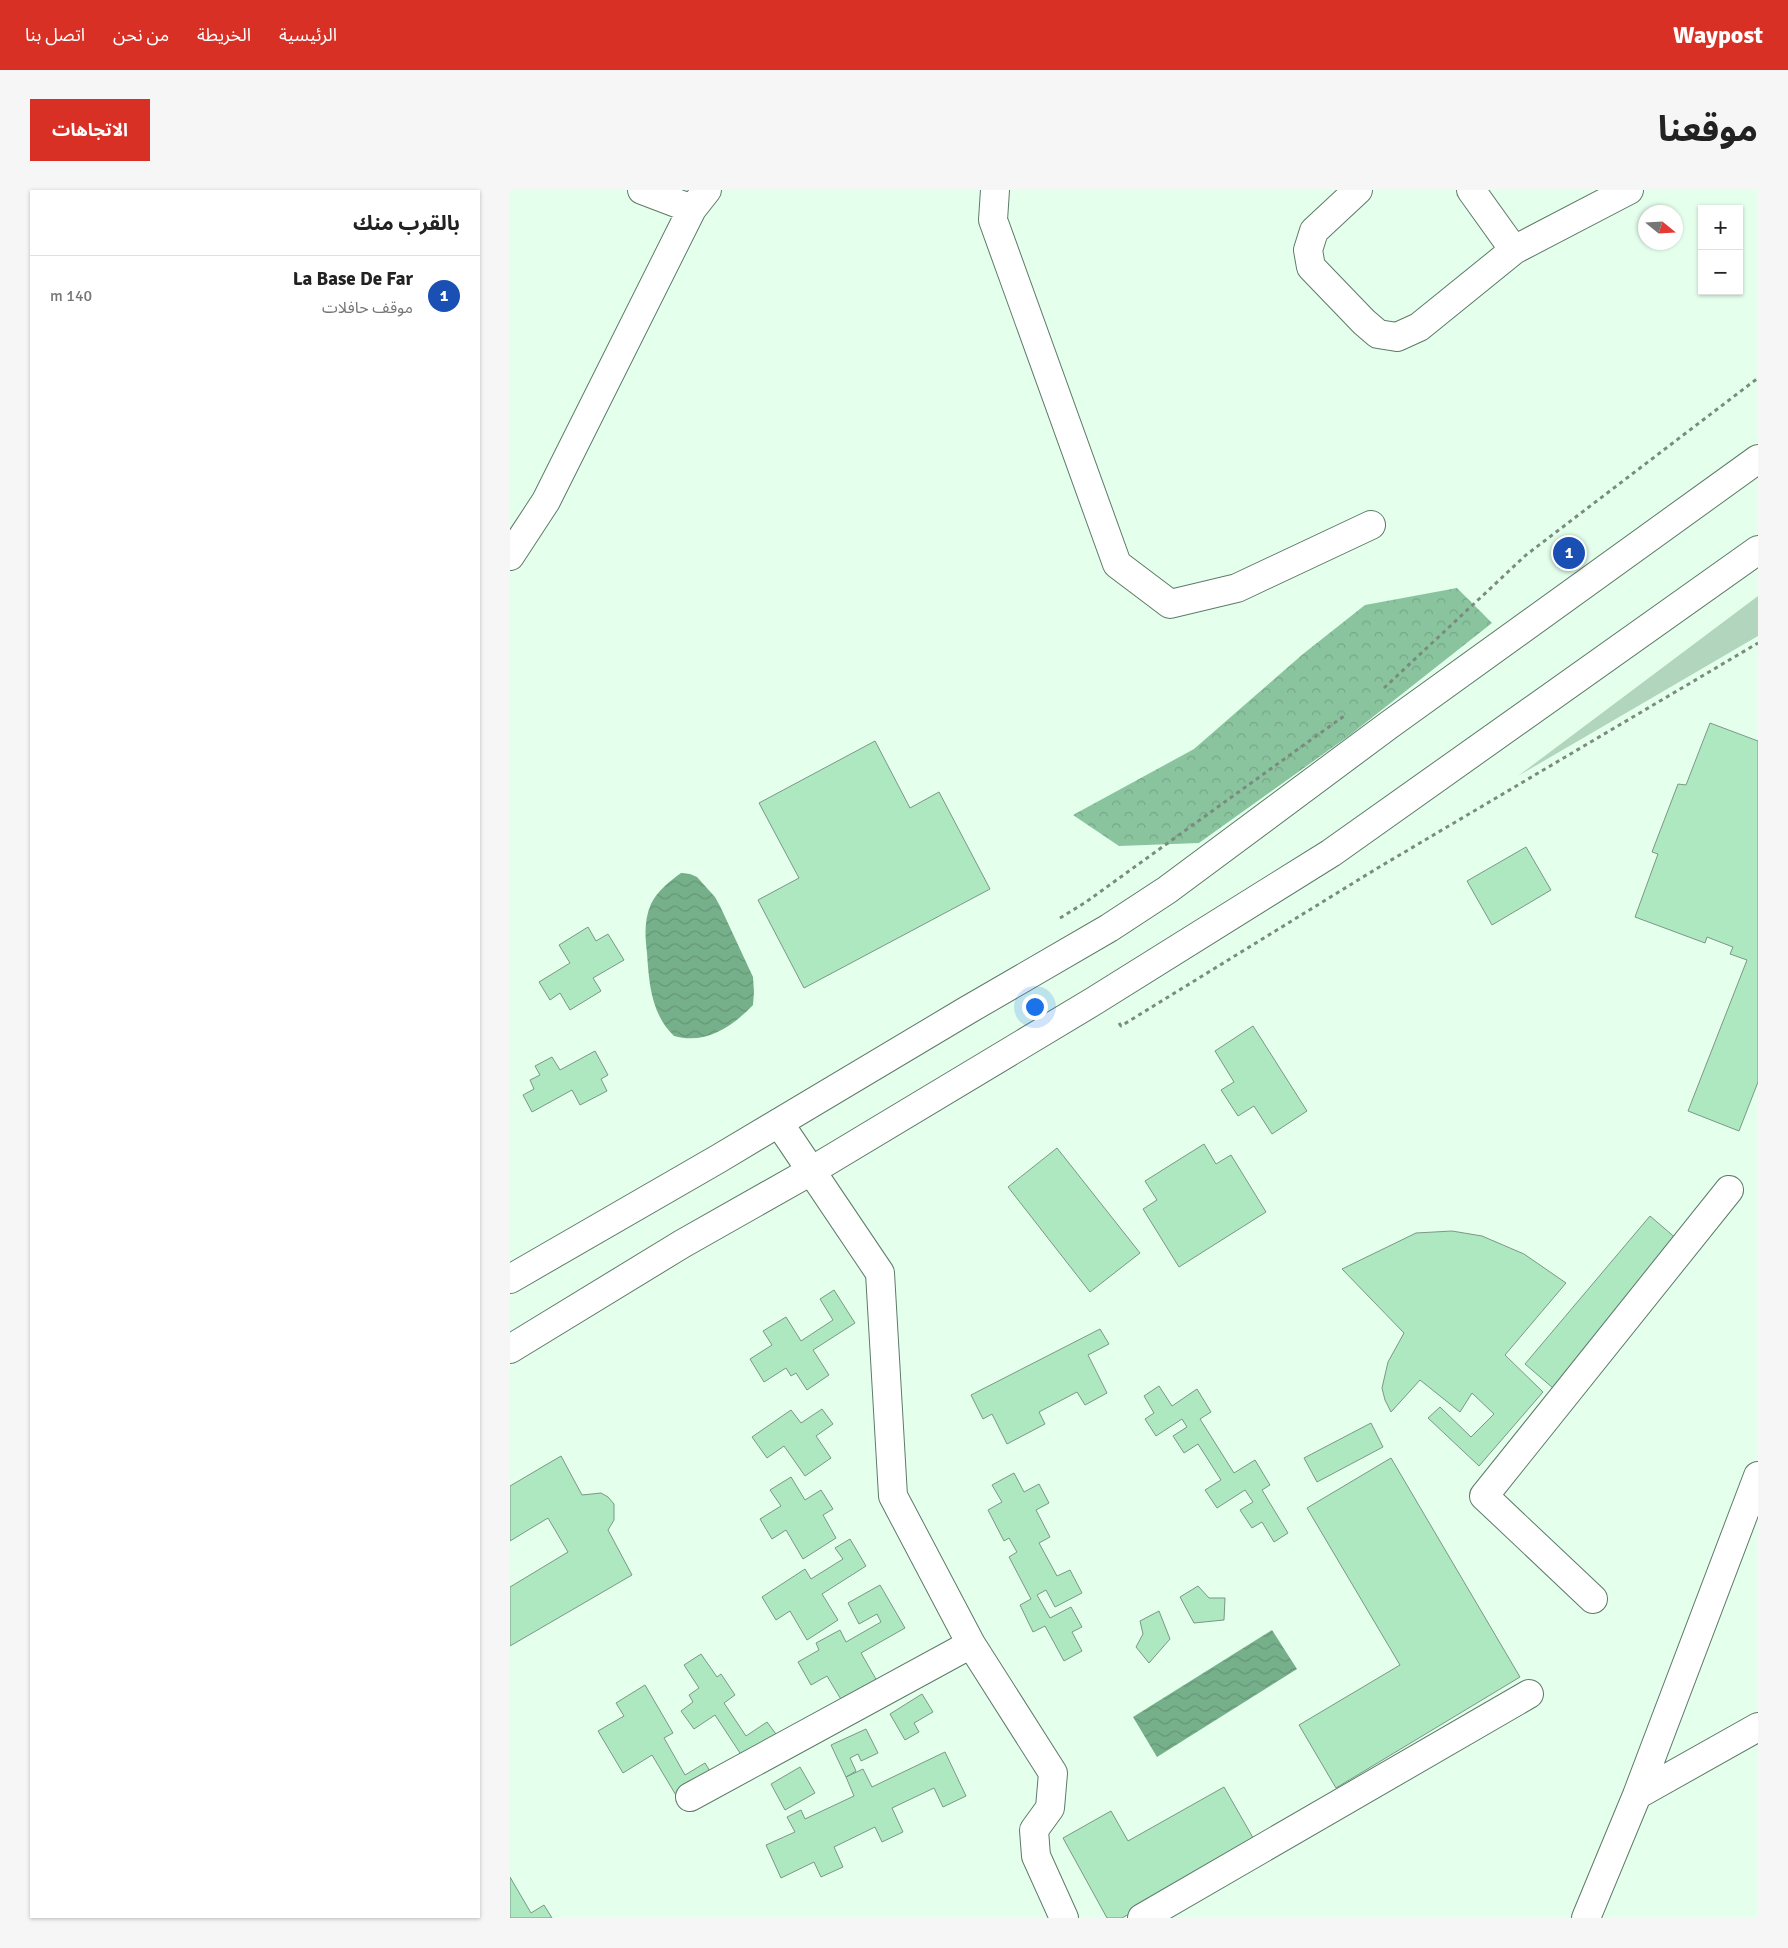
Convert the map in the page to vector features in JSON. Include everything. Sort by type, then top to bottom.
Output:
[{"type":"main road","points":[[510,556],[546,501],[700,200],[642,190]]},
{"type":"main road","points":[[995,190],[993,220],[1117,564],[1170,604],[1237,588],[1371,525]]},
{"type":"main road","points":[[1358,190],[1314,231],[1308,250],[1311,267],[1378,334],[1397,337],[1419,327],[1514,250],[1629,190]]},
{"type":"main road","points":[[1471,190],[1514,250]]},
{"type":"main road","points":[[510,1278],[779,1123],[1109,928],[1167,890],[1389,725],[1758,459]]},
{"type":"main road","points":[[510,1349],[682,1244],[811,1171],[1094,1001],[1331,853],[1758,550]]},
{"type":"main road","points":[[779,1123],[880,1273],[893,1496],[971,1644],[1053,1773],[1050,1808],[1034,1830],[1035,1847],[1036,1856],[1064,1918]]},
{"type":"main road","points":[[1592,1598],[1484,1496],[1729,1190]]},
{"type":"main road","points":[[1586,1918],[1637,1795],[1755,1494]]},
{"type":"main road","points":[[690,1797],[971,1644]]},
{"type":"main road","points":[[1142,1918],[1530,1694]]},
{"type":"main road","points":[[1637,1795],[1758,1727]]},
{"type":"path","points":[[1382,689],[1526,555],[1758,378]]},
{"type":"path","points":[[1094,1001],[1122,1026],[1376,870],[1758,643]]},
{"type":"path","points":[[1052,922],[1086,902],[1350,712]]},
{"type":"green space","points":[[1457,588],[1492,623],[1350,735],[1199,843],[1119,846],[1073,815],[1194,749],[1303,654],[1365,605]]},
{"type":"shaded area","points":[[1758,596],[1758,636],[1518,776]]},
{"type":"water","points":[[681,873],[697,877],[715,897],[753,977],[753,1005],[727,1027],[707,1036],[696,1038],[674,1036],[666,1027],[656,1008],[649,976],[646,922],[649,910],[660,890]]},
{"type":"water","points":[[1272,1630],[1297,1669],[1157,1757],[1133,1717]]},
{"type":"building","points":[[1710,723],[1758,741],[1758,1082],[1739,1131],[1688,1111],[1747,960],[1730,954],[1733,947],[1707,937],[1705,943],[1635,917],[1658,854],[1652,852],[1678,784],[1686,785]]},
{"type":"building","points":[[875,741],[910,808],[939,792],[990,889],[804,988],[758,900],[799,878],[759,803]]},
{"type":"building","points":[[1526,847],[1551,890],[1492,925],[1467,881]]},
{"type":"building","points":[[588,927],[596,941],[608,934],[624,960],[593,978],[601,991],[570,1010],[560,993],[550,1000],[539,982],[570,963],[559,945]]},
{"type":"building","points":[[1253,1026],[1307,1111],[1272,1134],[1254,1106],[1238,1116],[1221,1090],[1234,1082],[1215,1051]]},
{"type":"building","points":[[595,1051],[608,1075],[601,1079],[607,1091],[580,1105],[572,1090],[532,1112],[523,1095],[534,1089],[530,1080],[540,1075],[535,1066],[552,1057],[560,1070]]},
{"type":"building","points":[[1204,1144],[1216,1164],[1231,1155],[1266,1212],[1179,1267],[1143,1209],[1157,1200],[1145,1181]]},
{"type":"building","points":[[1057,1148],[1140,1253],[1090,1292],[1008,1187]]},
{"type":"building","points":[[1650,1216],[1678,1240],[1553,1388],[1525,1364]]},
{"type":"building","points":[[1452,1231],[1482,1236],[1524,1254],[1566,1283],[1505,1355],[1543,1392],[1479,1466],[1428,1418],[1440,1407],[1471,1437],[1494,1414],[1472,1393],[1460,1412],[1420,1380],[1391,1412],[1382,1388],[1388,1362],[1404,1333],[1342,1269],[1416,1233]]},
{"type":"building","points":[[834,1290],[855,1323],[813,1350],[829,1375],[807,1390],[796,1373],[791,1376],[786,1368],[764,1382],[750,1359],[772,1345],[763,1331],[786,1317],[801,1341],[833,1320],[820,1299]]},
{"type":"building","points":[[1100,1329],[1109,1344],[1088,1355],[1107,1393],[1085,1405],[1077,1392],[1039,1412],[1045,1424],[1007,1444],[992,1414],[983,1419],[971,1395]]},
{"type":"building","points":[[1159,1386],[1172,1406],[1197,1389],[1211,1412],[1200,1419],[1234,1473],[1255,1460],[1270,1485],[1262,1490],[1288,1533],[1274,1542],[1262,1522],[1252,1528],[1240,1510],[1253,1502],[1245,1490],[1217,1508],[1205,1490],[1221,1480],[1198,1444],[1184,1453],[1173,1436],[1187,1427],[1182,1419],[1156,1436],[1145,1419],[1154,1413],[1144,1396]]},
{"type":"building","points":[[822,1409],[833,1424],[816,1436],[831,1458],[805,1476],[784,1446],[767,1458],[752,1437],[791,1410],[801,1423]]},
{"type":"building","points":[[1371,1423],[1383,1447],[1317,1482],[1304,1458]]},
{"type":"building","points":[[561,1456],[582,1495],[601,1493],[614,1504],[614,1520],[608,1530],[632,1575],[510,1646],[510,1587],[568,1552],[548,1518],[510,1541],[510,1486]]},
{"type":"building","points":[[1391,1458],[1520,1677],[1336,1788],[1299,1725],[1400,1665],[1307,1508]]},
{"type":"building","points":[[1014,1473],[1024,1492],[1039,1484],[1049,1503],[1036,1510],[1050,1537],[1039,1543],[1057,1576],[1070,1570],[1082,1593],[1055,1607],[1046,1590],[1037,1595],[1050,1618],[1071,1607],[1082,1627],[1072,1632],[1082,1651],[1064,1661],[1045,1626],[1033,1632],[1020,1605],[1031,1599],[1009,1557],[1017,1552],[1009,1538],[1004,1541],[988,1510],[1002,1502],[992,1485]]},
{"type":"building","points":[[791,1477],[805,1500],[821,1490],[833,1509],[823,1515],[836,1538],[803,1559],[786,1530],[772,1539],[760,1519],[781,1506],[770,1490]]},
{"type":"building","points":[[850,1539],[866,1566],[822,1594],[838,1620],[807,1640],[790,1611],[776,1620],[762,1597],[805,1569],[811,1579],[843,1559],[835,1548]]},
{"type":"building","points":[[880,1585],[905,1628],[861,1653],[877,1681],[842,1701],[827,1676],[811,1685],[798,1662],[819,1650],[816,1643],[840,1630],[846,1642],[881,1622],[877,1614],[859,1624],[848,1603]]},
{"type":"building","points":[[1198,1586],[1209,1598],[1225,1598],[1224,1620],[1194,1623],[1180,1597]]},
{"type":"building","points":[[1159,1611],[1170,1639],[1149,1663],[1136,1647],[1143,1634],[1140,1621]]},
{"type":"building","points":[[701,1654],[717,1677],[721,1674],[735,1695],[724,1703],[746,1736],[767,1722],[776,1734],[742,1756],[715,1715],[694,1729],[681,1711],[693,1702],[689,1695],[699,1688],[684,1665]]},
{"type":"building","points":[[645,1685],[673,1733],[664,1738],[685,1775],[705,1763],[713,1776],[677,1797],[652,1755],[623,1773],[598,1731],[624,1716],[616,1703]]},
{"type":"building","points":[[922,1694],[933,1712],[914,1723],[919,1732],[905,1740],[890,1714]]},
{"type":"building","points":[[866,1729],[878,1753],[861,1761],[858,1754],[850,1758],[856,1771],[846,1777],[831,1745]]},
{"type":"building","points":[[945,1752],[966,1796],[943,1807],[934,1788],[892,1808],[903,1832],[882,1842],[875,1827],[834,1847],[843,1867],[821,1877],[814,1862],[781,1878],[766,1845],[795,1832],[787,1817],[801,1810],[805,1819],[854,1796],[846,1777],[863,1769],[872,1787]]},
{"type":"building","points":[[800,1767],[815,1793],[785,1810],[771,1784]]},
{"type":"building","points":[[1224,1787],[1256,1843],[1122,1918],[1107,1918],[1063,1838],[1111,1811],[1128,1841]]},
{"type":"building","points":[[510,1877],[531,1913],[544,1905],[552,1918],[510,1918]]},
{"type":"place","name":"La Base De Far","points":[[1569,553]]}]
